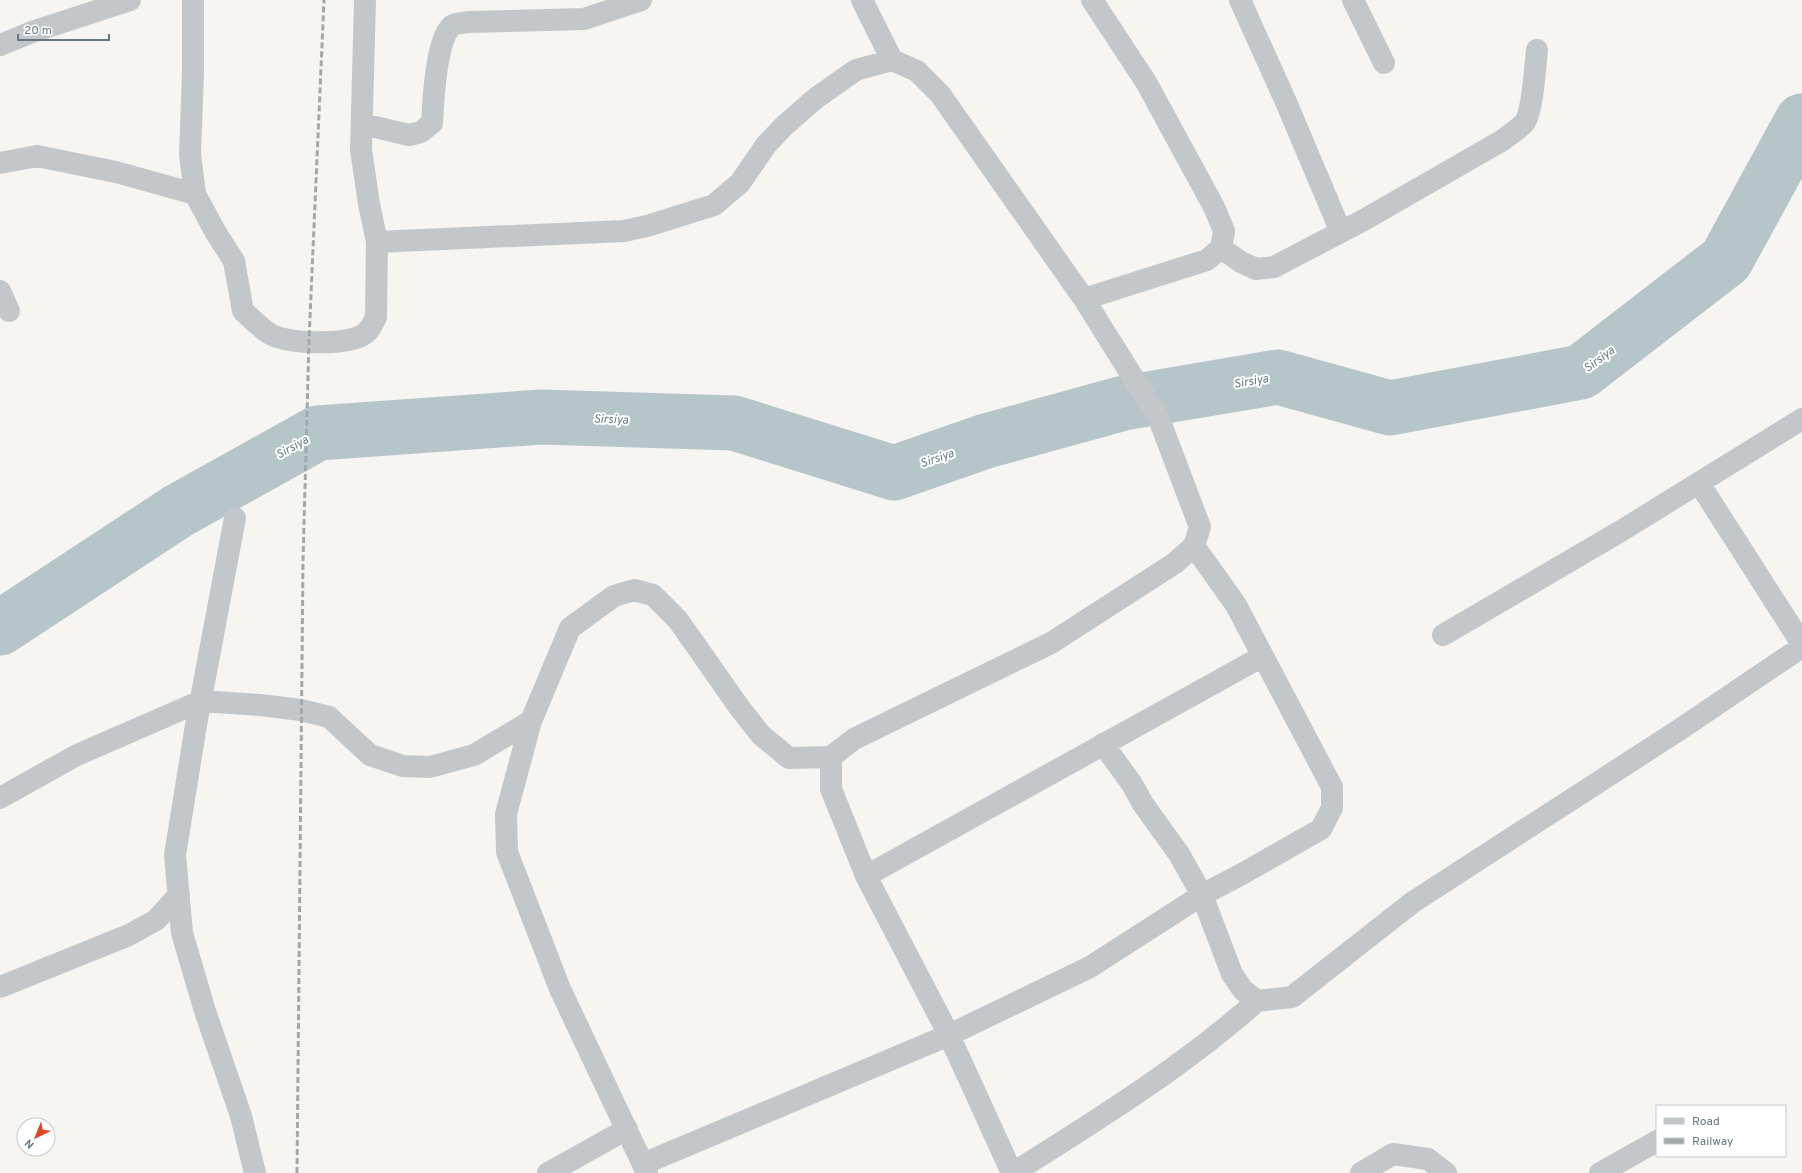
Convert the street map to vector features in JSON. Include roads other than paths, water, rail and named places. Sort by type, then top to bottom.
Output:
[{"type":"street","points":[[0,45],[32,32],[130,0]]},
{"type":"street","points":[[193,0],[193,73],[190,154],[195,194],[216,233],[234,261],[243,312],[272,335],[296,341],[337,343],[365,333],[372,326],[376,317],[377,242],[369,204],[361,150],[365,0]]},
{"type":"street","points":[[362,124],[409,135],[420,132],[432,123],[433,98],[441,42],[446,32],[453,26],[468,22],[584,19],[641,0]]},
{"type":"street","points":[[862,0],[892,60],[917,72],[940,94],[1084,299],[1159,419],[1200,528],[1194,546],[1175,563],[1051,643],[854,739],[831,757],[789,758],[761,735],[739,707],[678,620],[653,595],[634,590],[614,596],[570,628],[531,721],[506,814],[508,852],[560,988],[645,1169],[949,1034],[1090,967],[1202,895],[1242,874],[1321,828],[1332,808],[1332,788],[1236,605],[1194,546]]},
{"type":"street","points":[[1084,299],[1207,260],[1221,248],[1224,231],[1214,207],[1146,82],[1092,0]]},
{"type":"street","points":[[1240,0],[1286,102],[1341,232]]},
{"type":"street","points":[[1353,0],[1384,63]]},
{"type":"street","points":[[1221,248],[1241,262],[1256,269],[1274,266],[1341,232],[1503,140],[1526,121],[1529,110],[1537,50]]},
{"type":"street","points":[[377,242],[624,231],[647,226],[714,205],[740,183],[766,145],[784,126],[816,98],[856,70],[892,60]]},
{"type":"street","points":[[0,163],[37,156],[116,172],[195,194]]},
{"type":"street","points":[[0,291],[9,311]]},
{"type":"street","points":[[1443,635],[1699,483],[1802,419]]},
{"type":"street","points":[[1699,483],[1802,644]]},
{"type":"street","points":[[235,518],[201,701],[175,855],[182,933],[205,1011],[242,1116],[255,1173]]},
{"type":"street","points":[[831,757],[831,789],[866,876],[949,1034],[1012,1173],[1089,1125],[1198,1050],[1257,1001],[1292,997],[1413,902],[1666,738],[1802,647]]},
{"type":"street","points":[[866,876],[1263,656]]},
{"type":"street","points":[[0,798],[77,755],[201,701],[260,705],[301,710],[329,717],[370,755],[403,766],[430,767],[474,755],[531,721]]},
{"type":"street","points":[[1103,744],[1179,854],[1202,895],[1232,974],[1243,990],[1257,1001]]},
{"type":"street","points":[[0,987],[129,935],[156,920],[179,895]]},
{"type":"street","points":[[548,1173],[627,1129]]},
{"type":"street","points":[[1600,1173],[1656,1142]]},
{"type":"street","points":[[1361,1173],[1393,1154],[1428,1159],[1446,1173]]},
{"type":"waterway","name":"Sirsiya","points":[[0,628],[178,511],[318,433],[541,417],[734,423],[894,473],[986,441],[1124,403],[1278,377],[1390,408],[1581,372],[1726,260],[1802,121]]},
{"type":"railway","points":[[297,1173],[303,562],[309,340],[324,0]]}]
